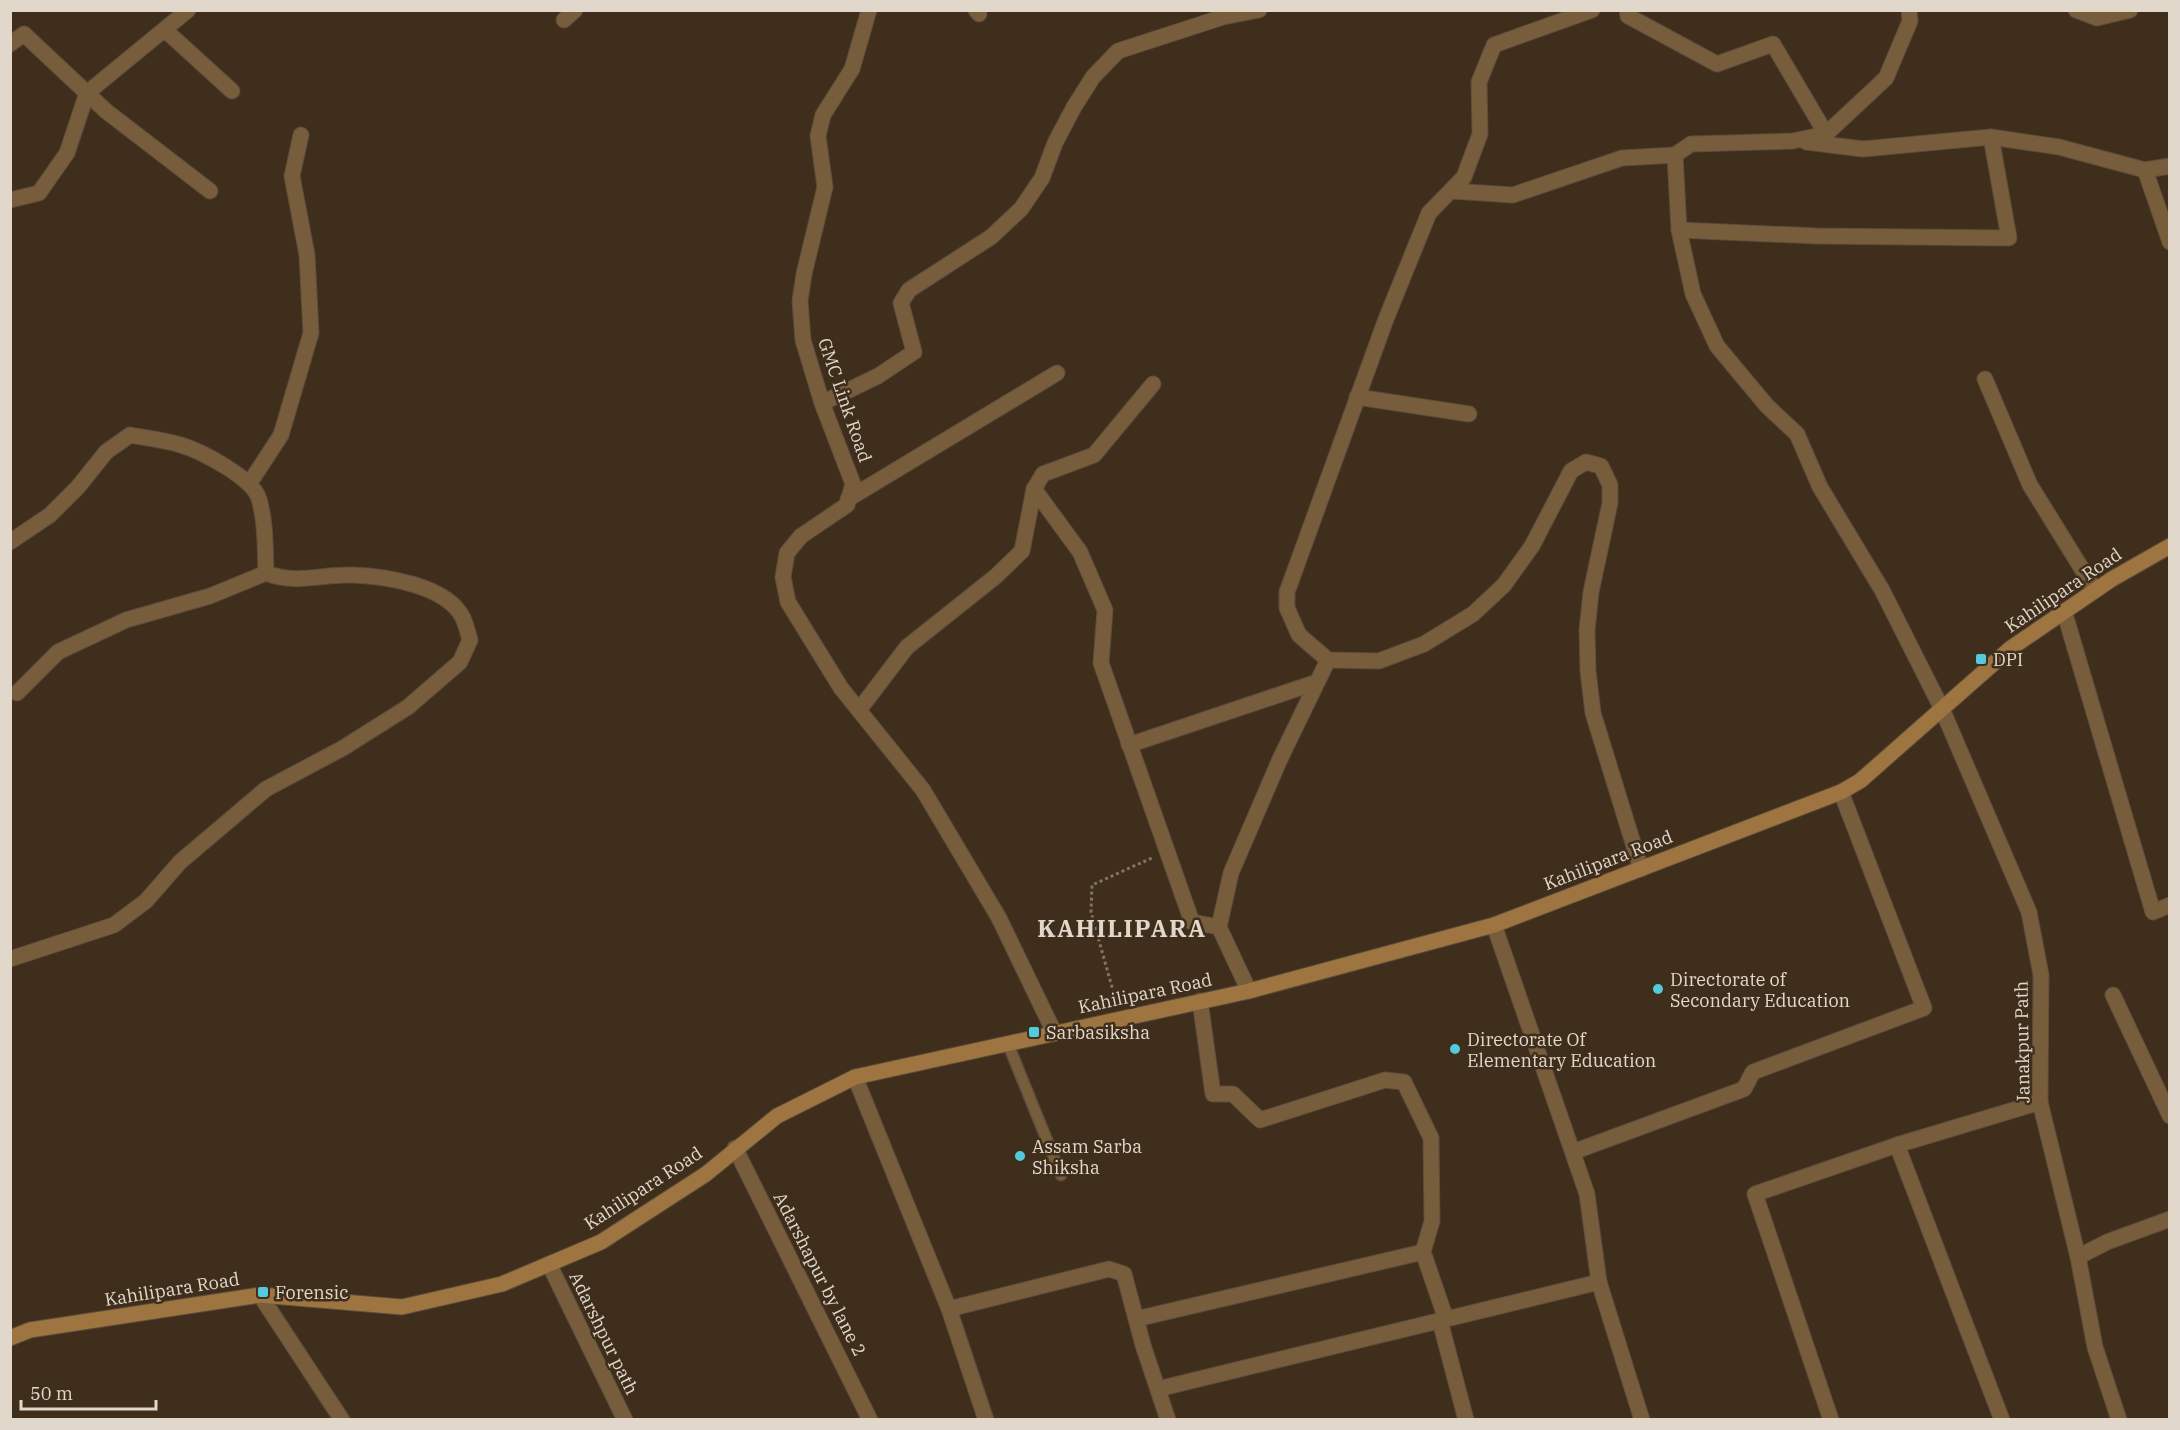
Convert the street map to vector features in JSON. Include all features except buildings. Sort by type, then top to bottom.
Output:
[{"type":"main road","name":"Kahilipara Road","points":[[10,1338],[30,1330],[260,1295],[402,1307],[502,1284],[601,1242],[705,1174],[777,1116],[855,1077],[1249,991],[1494,925],[1841,792],[1860,781],[2011,648],[2095,590],[2169,546]]},
{"type":"street","points":[[10,200],[39,192],[67,153],[87,93],[188,10]]},
{"type":"street","name":"GMC Link Road","points":[[848,499],[853,483],[822,403],[803,340],[800,302],[804,274],[825,187],[818,136],[823,115],[852,69],[869,10]]},
{"type":"street","points":[[822,403],[878,376],[914,352],[901,303],[909,290],[991,237],[1021,209],[1042,178],[1055,143],[1074,107],[1093,77],[1118,51],[1223,17],[1259,10]]},
{"type":"street","points":[[1592,10],[1494,45],[1479,82],[1480,134],[1464,177],[1429,213],[1357,397],[1287,592],[1287,608],[1299,634],[1328,660],[1379,661],[1424,644],[1473,614],[1504,585],[1532,546],[1571,471],[1586,462],[1601,466],[1610,485],[1610,503],[1591,592],[1587,630],[1588,671],[1593,713],[1641,868]]},
{"type":"street","points":[[1793,141],[1826,134],[1886,78],[1910,21],[1909,10]]},
{"type":"street","points":[[2076,10],[2097,18],[2130,10]]},
{"type":"street","points":[[1632,12],[1717,64],[1773,44],[1826,134]]},
{"type":"street","points":[[165,30],[232,91]]},
{"type":"street","points":[[10,44],[24,34],[106,111],[210,191]]},
{"type":"street","points":[[249,484],[281,435],[311,333],[307,255],[292,176],[301,135]]},
{"type":"street","points":[[1451,191],[1514,195],[1622,158],[1675,155],[1691,144],[1793,141],[1863,149],[1991,137],[2059,147],[2145,170],[2169,166]]},
{"type":"street","points":[[1679,230],[1816,236],[2009,237],[1991,137]]},
{"type":"street","name":"Janakpur Path","points":[[1675,155],[1679,230],[1694,294],[1717,345],[1767,406],[1797,434],[1820,487],[1882,591],[1942,709],[2029,912],[2041,975],[2040,1102],[2078,1257],[2095,1347],[2119,1419]]},
{"type":"street","points":[[2145,170],[2169,243]]},
{"type":"street","points":[[1054,1032],[999,918],[923,790],[841,688],[788,602],[783,577],[787,553],[801,536],[846,505],[848,499],[1057,373]]},
{"type":"street","points":[[1985,379],[2030,485],[2095,590]]},
{"type":"street","points":[[859,710],[907,647],[995,577],[1022,551],[1034,489],[1043,474],[1094,455],[1153,384]]},
{"type":"street","points":[[1357,397],[1469,414]]},
{"type":"street","points":[[10,542],[50,515],[78,487],[106,452],[130,435],[182,445],[213,459],[249,484],[259,497],[265,538],[266,573]]},
{"type":"street","points":[[1034,489],[1080,552],[1105,610],[1101,663],[1192,922],[1219,927]]},
{"type":"street","points":[[10,959],[114,925],[147,901],[180,862],[266,789],[343,748],[408,707],[460,662],[470,640],[463,616],[442,595],[406,582],[352,575],[285,580],[266,573],[210,596],[126,620],[58,652],[17,693]]},
{"type":"street","points":[[2064,611],[2153,912],[2169,905]]},
{"type":"street","points":[[1249,991],[1219,927],[1231,873],[1328,660]]},
{"type":"street","points":[[1129,746],[1317,682]]},
{"type":"street","points":[[1573,1152],[1744,1089],[1753,1072],[1924,1008],[1841,792]]},
{"type":"street","points":[[1494,925],[1587,1194],[1599,1282],[1642,1419]]},
{"type":"street","points":[[2113,994],[2169,1116]]},
{"type":"street","points":[[1200,1001],[1213,1094],[1233,1094],[1260,1120],[1385,1080],[1404,1082],[1431,1138],[1432,1221],[1423,1252],[1443,1320],[1466,1419]]},
{"type":"street","points":[[855,1077],[949,1309],[986,1419]]},
{"type":"street","points":[[1831,1419],[1755,1194],[1898,1145],[2040,1102]]},
{"type":"street","points":[[1898,1145],[2002,1419]]},
{"type":"street","name":"Adarshapur by lane 2","points":[[735,1148],[870,1419]]},
{"type":"street","points":[[2078,1257],[2107,1242],[2169,1219]]},
{"type":"street","points":[[1136,1318],[1423,1252]]},
{"type":"street","name":"Adarshpur path","points":[[549,1264],[625,1419]]},
{"type":"street","points":[[949,1309],[1109,1269],[1124,1274],[1168,1419]]},
{"type":"street","points":[[1158,1389],[1599,1282]]},
{"type":"street","points":[[260,1295],[342,1419]]},
{"type":"lane","points":[[1008,1044],[1060,1175]]},
{"type":"path","points":[[1117,1006],[1090,912],[1092,885],[1166,852]]},
{"type":"place","name":"DPI","points":[[1981,659]]},
{"type":"place","name":"Directorate of Secondary Education","points":[[1658,989]]},
{"type":"place","name":"Sarbasiksha","points":[[1034,1032]]},
{"type":"place","name":"Directorate Of Elementary Education","points":[[1455,1049]]},
{"type":"place","name":"Assam Sarba Shiksha","points":[[1020,1156]]},
{"type":"place","name":"Forensic","points":[[263,1292]]},
{"type":"district","name":"KAHILIPARA","points":[[1122,928]]}]
